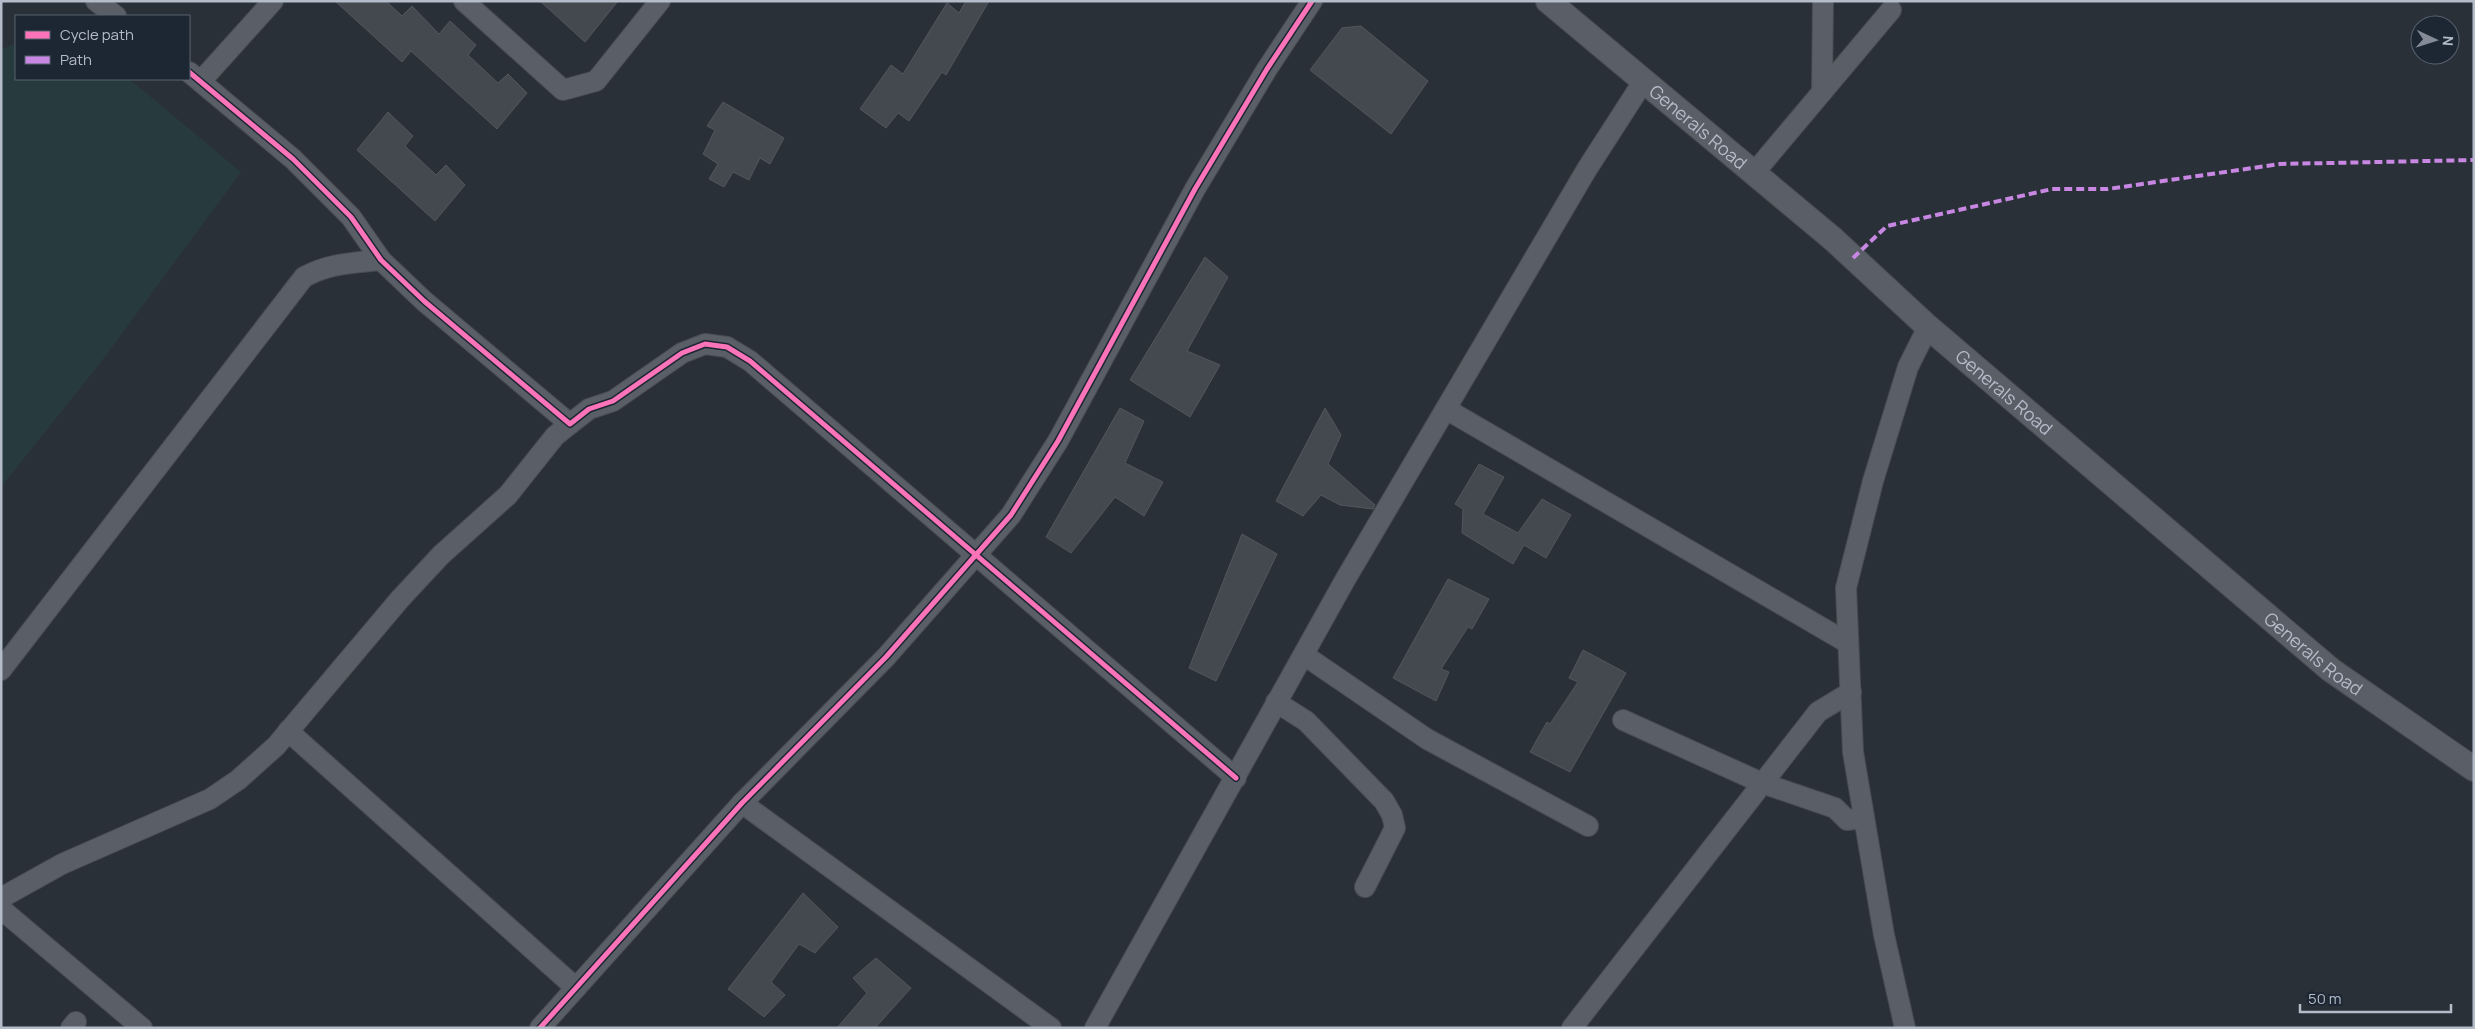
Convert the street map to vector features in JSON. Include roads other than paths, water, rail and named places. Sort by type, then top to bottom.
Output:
[{"type":"street","points":[[96,1],[115,15]]},
{"type":"street","points":[[273,1],[195,76],[299,165],[351,217],[381,260],[424,301],[570,424]]},
{"type":"street","points":[[464,1],[563,90],[596,81],[660,1]]},
{"type":"street","points":[[540,1028],[742,802],[886,657],[1011,515],[1058,441],[1195,190],[1267,69],[1312,1]]},
{"type":"street","name":"Generals Road","points":[[1548,1],[1833,239],[1928,327],[2331,670],[2474,768]]},
{"type":"street","points":[[1822,92],[1823,1]]},
{"type":"street","points":[[1754,173],[1891,10]]},
{"type":"street","points":[[1095,1028],[1236,778],[1344,580],[1587,169],[1643,82]]},
{"type":"street","points":[[1,670],[304,277],[328,266],[381,260]]},
{"type":"street","points":[[1905,1028],[1884,935],[1853,752],[1846,588],[1874,481],[1908,367],[1928,327]]},
{"type":"street","points":[[1,898],[62,864],[210,799],[238,780],[276,746],[400,599],[441,555],[508,495],[555,436],[589,409],[613,401],[682,354],[705,344],[727,347],[750,361],[1236,778]]},
{"type":"street","points":[[1446,409],[1848,643]]},
{"type":"street","points":[[1304,655],[1427,739],[1588,826]]},
{"type":"street","points":[[1572,1028],[1818,712],[1851,692]]},
{"type":"street","points":[[1276,702],[1306,721],[1384,801],[1392,815],[1395,828],[1365,887]]},
{"type":"street","points":[[1623,720],[1762,783],[1835,808],[1847,820],[1864,818]]},
{"type":"street","points":[[288,731],[576,988]]},
{"type":"street","points":[[742,802],[1051,1028]]},
{"type":"street","points":[[1,909],[142,1028]]}]
